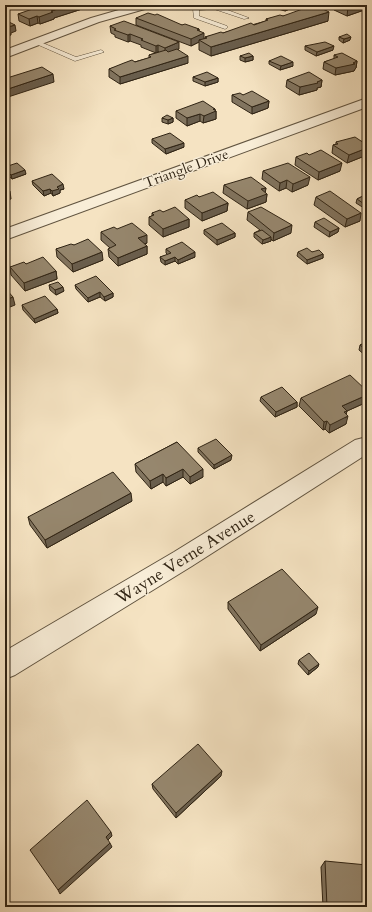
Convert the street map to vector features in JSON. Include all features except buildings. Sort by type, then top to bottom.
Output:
[{"type":"street","points":[[5,54],[96,20],[148,5]]},
{"type":"street","name":"Triangle Drive","points":[[5,235],[367,102]]},
{"type":"street","name":"Wayne Verne Avenue","points":[[5,666],[182,559],[363,446]]},
{"type":"lane","points":[[188,5],[196,8],[214,7],[246,18]]},
{"type":"lane","points":[[196,8],[196,17],[224,27]]},
{"type":"lane","points":[[36,42],[75,59],[101,52]]}]
